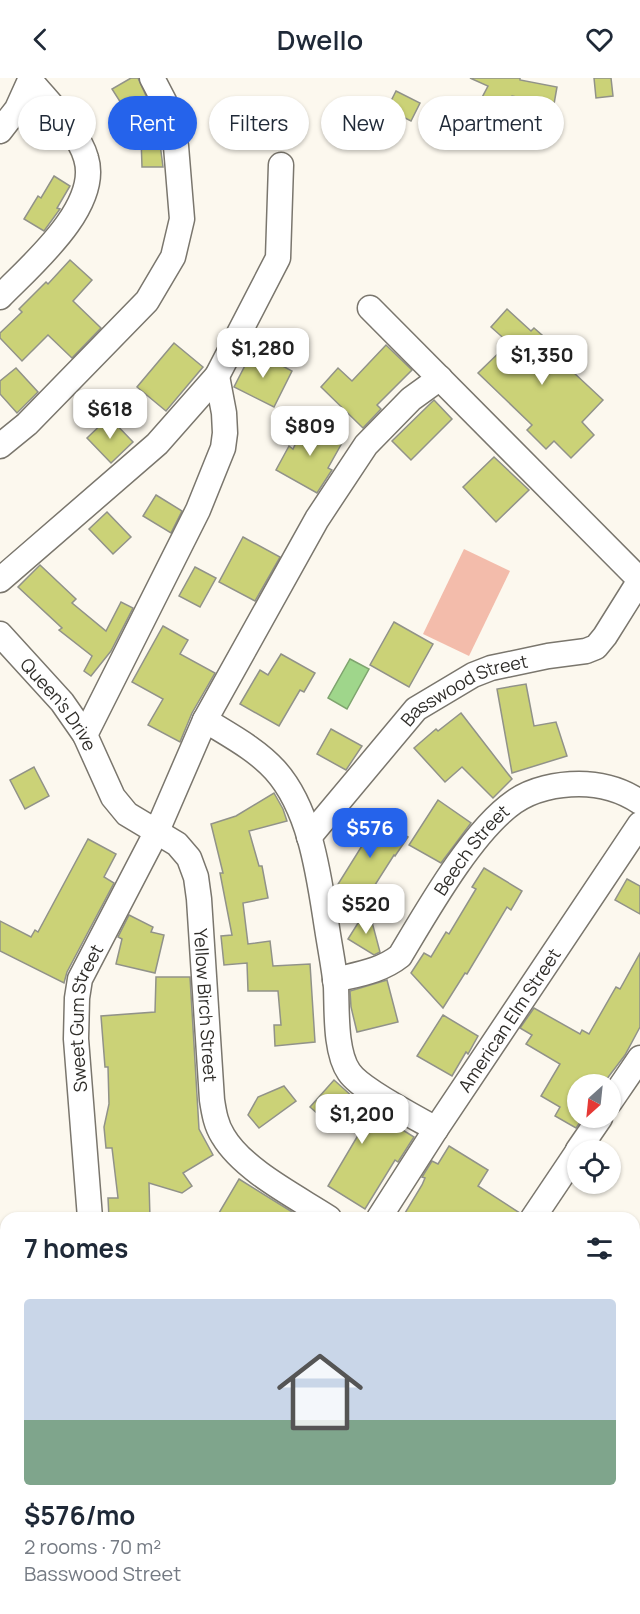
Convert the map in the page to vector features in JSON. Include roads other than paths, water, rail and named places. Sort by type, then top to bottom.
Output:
[{"type":"street","points":[[0,446],[27,424],[141,307],[162,278],[173,257],[183,219],[176,146],[164,101],[152,78]]},
{"type":"street","points":[[0,130],[16,109],[30,79],[78,141],[86,156],[88,179],[80,202],[68,224],[0,297]]},
{"type":"street","points":[[0,580],[157,444],[217,376],[278,258],[281,165]]},
{"type":"street","points":[[370,309],[640,580]]},
{"type":"street","points":[[85,735],[198,510],[223,448],[224,414],[217,376]]},
{"type":"street","name":"Sweet Gum Street","points":[[90,1212],[76,1040],[80,979],[157,831],[205,720],[317,519],[366,445],[411,399],[440,378]]},
{"type":"street","name":"Basswood Street","points":[[309,837],[416,709],[473,675],[491,668],[586,651],[596,647],[640,580]]},
{"type":"street","name":"Queen's Drive","points":[[0,634],[62,702],[85,735],[105,780]]},
{"type":"street","points":[[205,720],[263,758],[276,771],[287,785],[309,837],[319,878],[335,980],[340,1049],[349,1073],[360,1083],[436,1130]]},
{"type":"street","name":"Yellow Birch Street","points":[[105,780],[113,797],[127,814],[177,844],[189,858],[196,877],[212,1100],[219,1129],[234,1151],[247,1164],[320,1212]]},
{"type":"street","name":"Beech Street","points":[[335,980],[377,970],[400,956],[466,854],[500,813],[515,801],[562,784],[587,784],[630,795],[640,802]]},
{"type":"street","name":"American Elm Street","points":[[384,1212],[640,824]]},
{"type":"street","points":[[621,1086],[640,1058]]},
{"type":"street","points":[[537,1212],[567,1167]]}]
